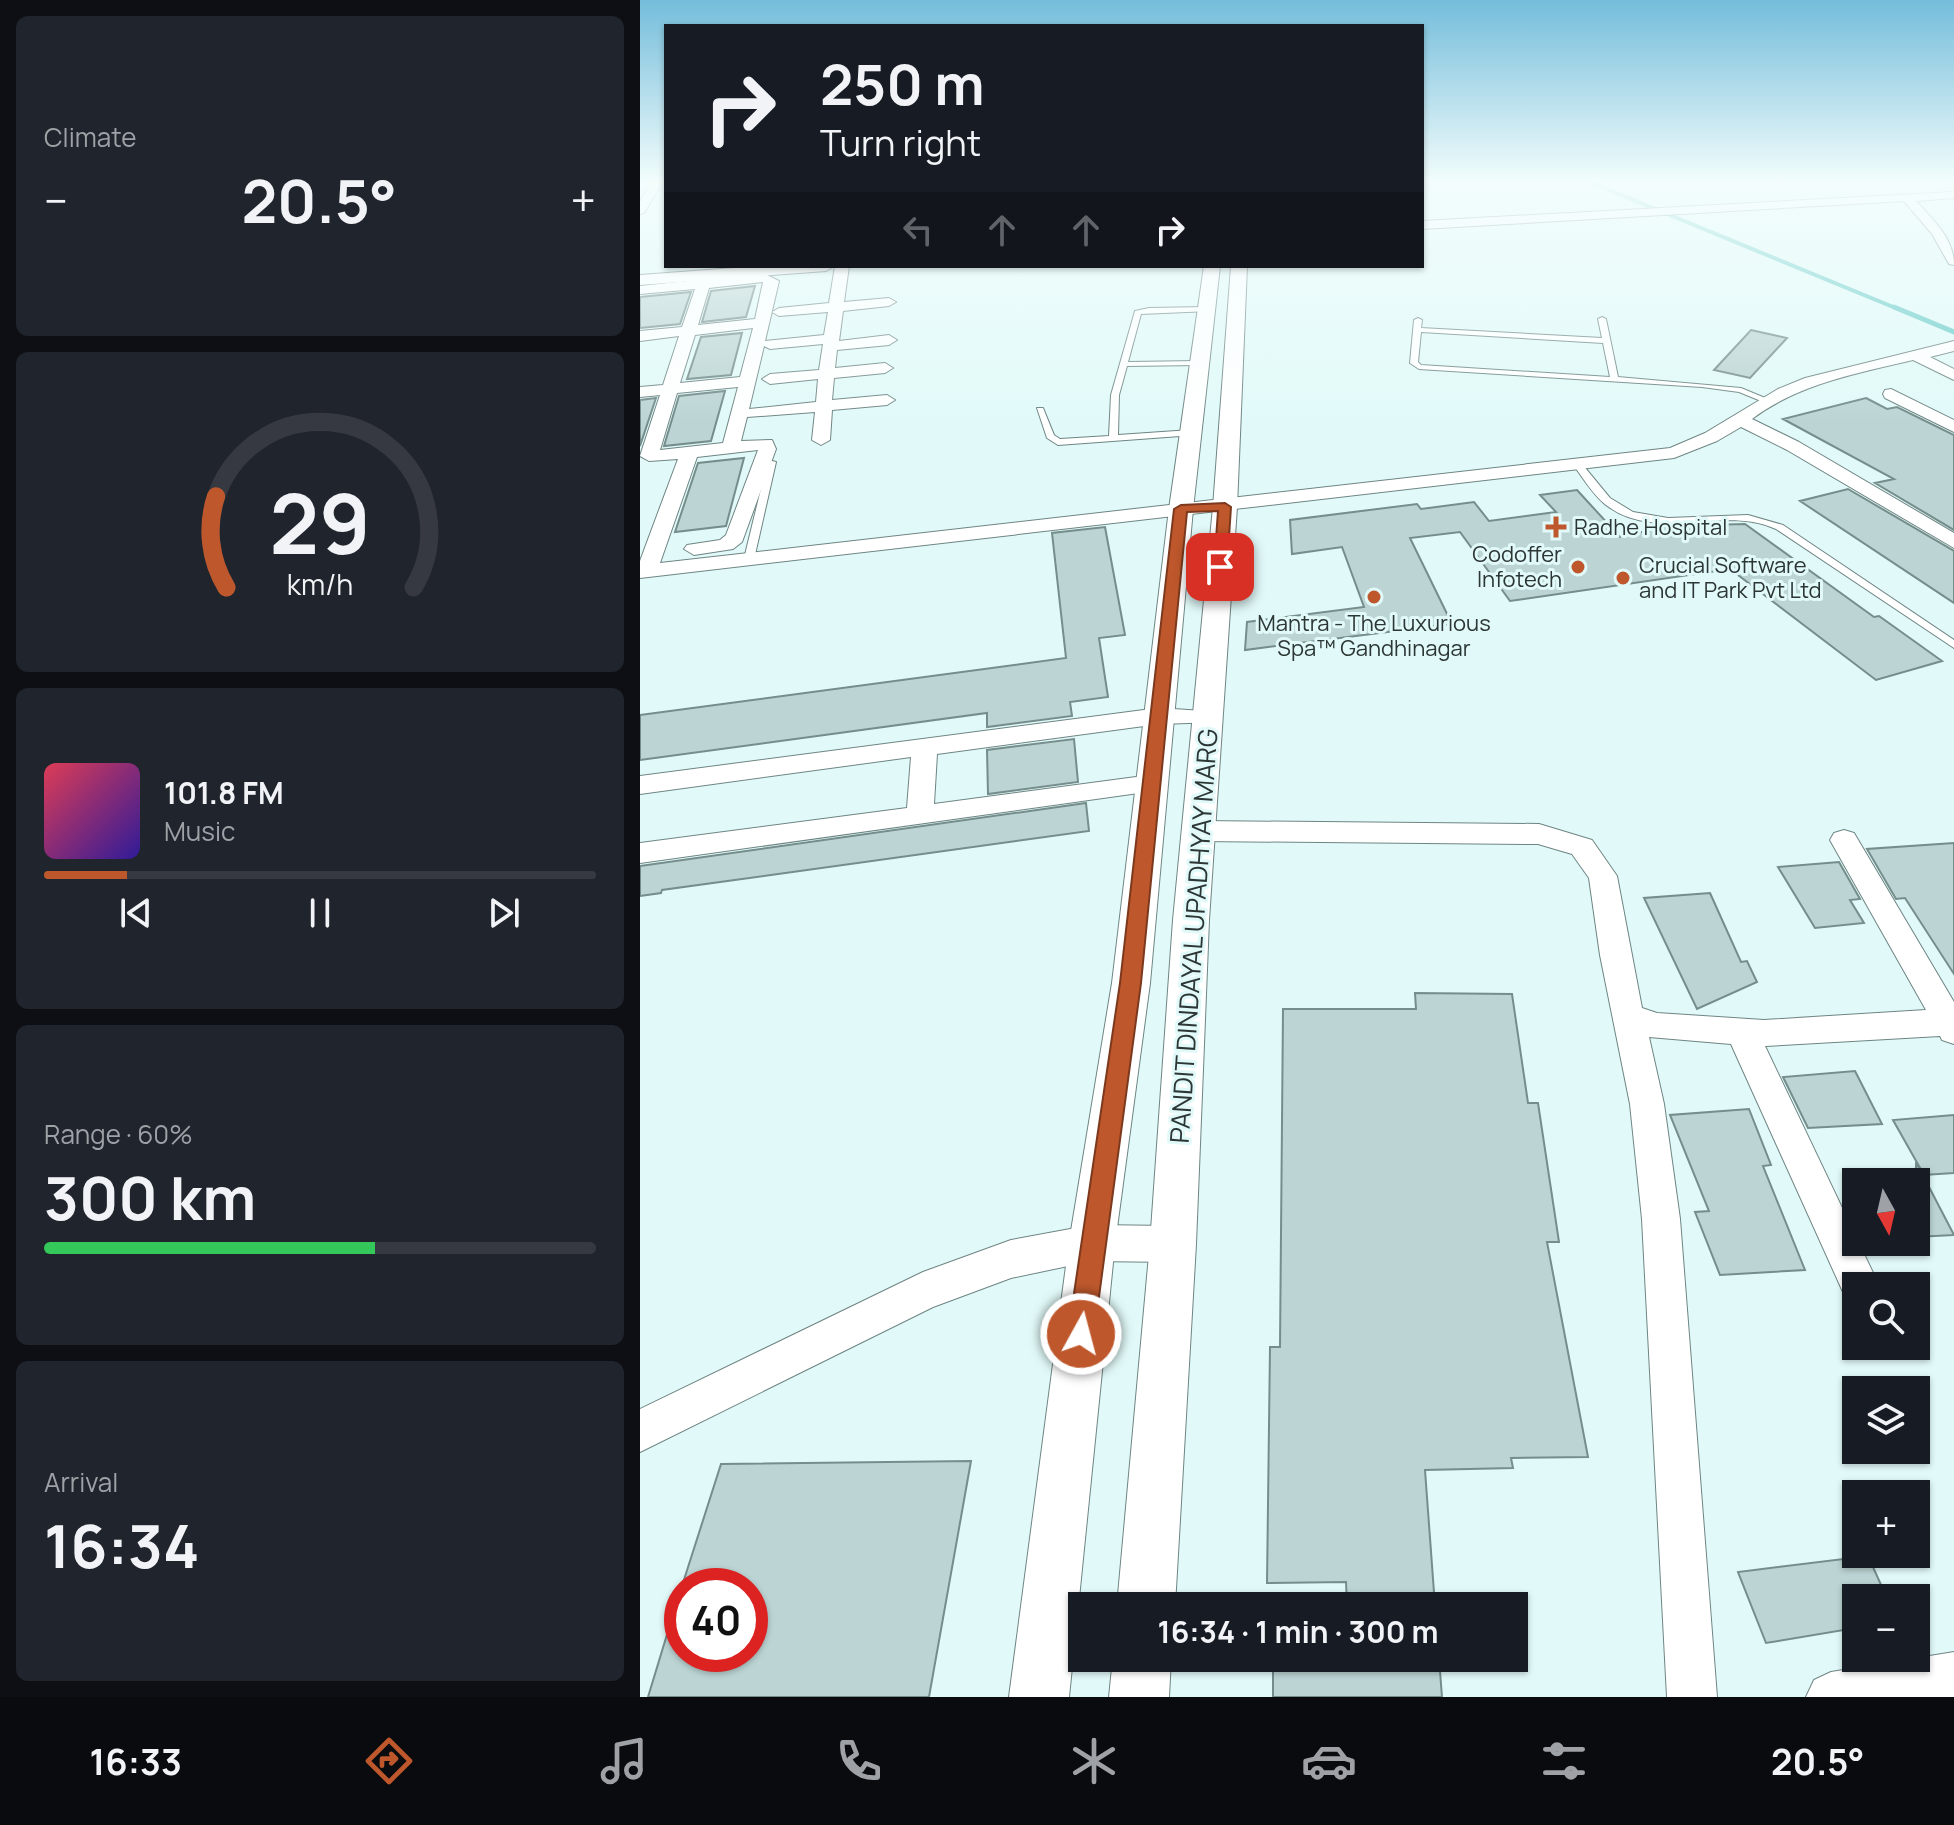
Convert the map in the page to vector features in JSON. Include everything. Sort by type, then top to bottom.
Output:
[{"type":"street","points":[[640,290],[737,268]]},
{"type":"street","points":[[640,277],[792,268]]},
{"type":"street","points":[[821,440],[826,373],[842,268]]},
{"type":"street","name":"PANDIT DINDAYAL UPADHYAY MARG","points":[[1039,1697],[1092,1243],[1131,983],[1181,509],[1212,268]]},
{"type":"street","name":"PANDIT DINDAYAL UPADHYAY MARG","points":[[1147,1592],[1173,1244],[1190,936],[1225,507],[1239,268]]},
{"type":"street","points":[[706,273],[770,279],[731,447]]},
{"type":"street","points":[[647,565],[718,546],[735,538],[767,449],[766,444],[761,444],[644,457],[672,388],[706,273]]},
{"type":"street","points":[[779,312],[889,302]]},
{"type":"street","points":[[640,336],[761,323]]},
{"type":"street","points":[[770,344],[889,340]]},
{"type":"street","points":[[647,565],[749,559],[1181,509],[1225,507],[1674,453],[1711,437],[1766,400],[1807,385],[1954,346]]},
{"type":"street","points":[[1915,355],[1954,375]]},
{"type":"street","points":[[770,379],[885,368]]},
{"type":"street","points":[[640,392],[748,381]]},
{"type":"street","points":[[1891,394],[1953,425]]},
{"type":"street","points":[[753,413],[887,400]]},
{"type":"street","points":[[1740,420],[1793,446],[1954,542]]},
{"type":"street","points":[[647,565],[689,453]]},
{"type":"street","points":[[640,785],[1159,716],[1209,717]]},
{"type":"street","points":[[920,815],[925,745]]},
{"type":"street","points":[[640,853],[1151,784]]},
{"type":"street","points":[[1200,831],[1539,834],[1582,847],[1603,876],[1647,1104],[1661,1219],[1692,1697]]},
{"type":"street","points":[[1628,1017],[1657,1026],[1741,1031],[1952,1025],[1844,840]]},
{"type":"street","points":[[1741,1031],[1854,1272]]},
{"type":"street","points":[[640,1431],[923,1291],[1011,1259],[1092,1243],[1173,1244]]},
{"type":"street","points":[[1139,1697],[1141,1672]]},
{"type":"street","points":[[1831,1697],[1954,1676]]},
{"type":"lane","points":[[1113,439],[1112,420],[1123,364],[1138,313],[1207,309]]},
{"type":"lane","points":[[1602,319],[1615,380]]},
{"type":"lane","points":[[1607,341],[1418,325],[1414,363],[1419,367],[1741,390],[1766,400]]},
{"type":"lane","points":[[1123,364],[1200,363]]},
{"type":"lane","points":[[1040,410],[1052,440],[1191,433]]},
{"type":"lane","points":[[749,559],[771,462]]},
{"type":"lane","points":[[1579,466],[1608,502],[1640,519],[1685,522],[1737,519],[1767,522],[1791,533],[1954,645]]},
{"type":"building","points":[[755,286],[746,317],[702,322],[711,291]]},
{"type":"building","points":[[691,292],[680,324],[640,328],[640,297]]},
{"type":"building","points":[[1751,330],[1787,338],[1750,378],[1714,370]]},
{"type":"building","points":[[742,333],[731,375],[687,379],[701,337]]},
{"type":"building","points":[[725,391],[711,441],[664,446],[679,396]]},
{"type":"building","points":[[656,398],[640,446],[640,400]]},
{"type":"building","points":[[1866,398],[1887,409],[1897,407],[1954,435],[1954,530],[1875,483],[1894,479],[1783,419]]},
{"type":"building","points":[[744,458],[726,526],[675,532],[698,463]]},
{"type":"building","points":[[1848,489],[1954,551],[1954,603],[1800,501]]},
{"type":"building","points":[[1577,490],[1620,537],[1668,526],[1745,524],[1874,617],[1879,616],[1942,661],[1876,680],[1730,569],[1510,601],[1460,532],[1410,538],[1452,624],[1245,650],[1247,622],[1364,607],[1342,547],[1292,554],[1290,520],[1417,504],[1421,509],[1474,502],[1489,521],[1556,512],[1540,495]]},
{"type":"building","points":[[1105,527],[1125,635],[1099,638],[1108,697],[1070,702],[1072,716],[987,727],[987,713],[640,760],[640,715],[1066,658],[1052,533]]},
{"type":"building","points":[[1074,739],[1078,782],[988,794],[987,750]]},
{"type":"building","points":[[1086,803],[1089,831],[662,890],[661,893],[640,896],[640,866]]},
{"type":"building","points":[[1954,843],[1954,974],[1905,898],[1896,899],[1867,849]]},
{"type":"building","points":[[1839,862],[1860,899],[1850,900],[1864,923],[1815,928],[1778,867]]},
{"type":"building","points":[[1710,893],[1741,962],[1747,961],[1757,982],[1697,1009],[1644,898]]},
{"type":"building","points":[[1415,993],[1512,994],[1528,1103],[1538,1103],[1559,1242],[1547,1242],[1588,1457],[1511,1458],[1513,1468],[1425,1470],[1434,1592],[1346,1592],[1346,1582],[1267,1583],[1270,1347],[1280,1347],[1283,1009],[1416,1009]]},
{"type":"building","points":[[1855,1071],[1882,1124],[1808,1128],[1783,1077]]},
{"type":"building","points":[[1749,1109],[1771,1165],[1763,1166],[1805,1270],[1720,1275],[1695,1212],[1709,1211],[1670,1115]]},
{"type":"building","points":[[1954,1115],[1954,1173],[1930,1175],[1930,1168],[1920,1168],[1893,1120]]},
{"type":"building","points":[[1930,1189],[1954,1235],[1930,1236]]},
{"type":"building","points":[[971,1461],[929,1697],[648,1697],[664,1644],[664,1672],[768,1672],[768,1568],[688,1568],[721,1464]]},
{"type":"building","points":[[1842,1559],[1842,1568],[1873,1568],[1881,1584],[1842,1584],[1842,1630],[1766,1643],[1738,1572]]},
{"type":"building","points":[[1273,1672],[1440,1672],[1442,1697],[1273,1697]]},
{"type":"waterway","points":[[1784,262],[1898,309]]},
{"type":"waterway","points":[[1894,307],[1954,332]]},
{"type":"place","name":"Radhe Hospital","points":[[1556,527]]},
{"type":"place","name":"Codoffer Infotech","points":[[1578,567]]},
{"type":"place","name":"Crucial Software and IT Park Pvt Ltd","points":[[1623,578]]},
{"type":"place","name":"Mantra - The Luxurious Spa™ Gandhinagar","points":[[1374,597]]},
{"type":"route","points":[[1081,1334],[1131,983],[1181,509],[1225,507],[1220,567]]}]
